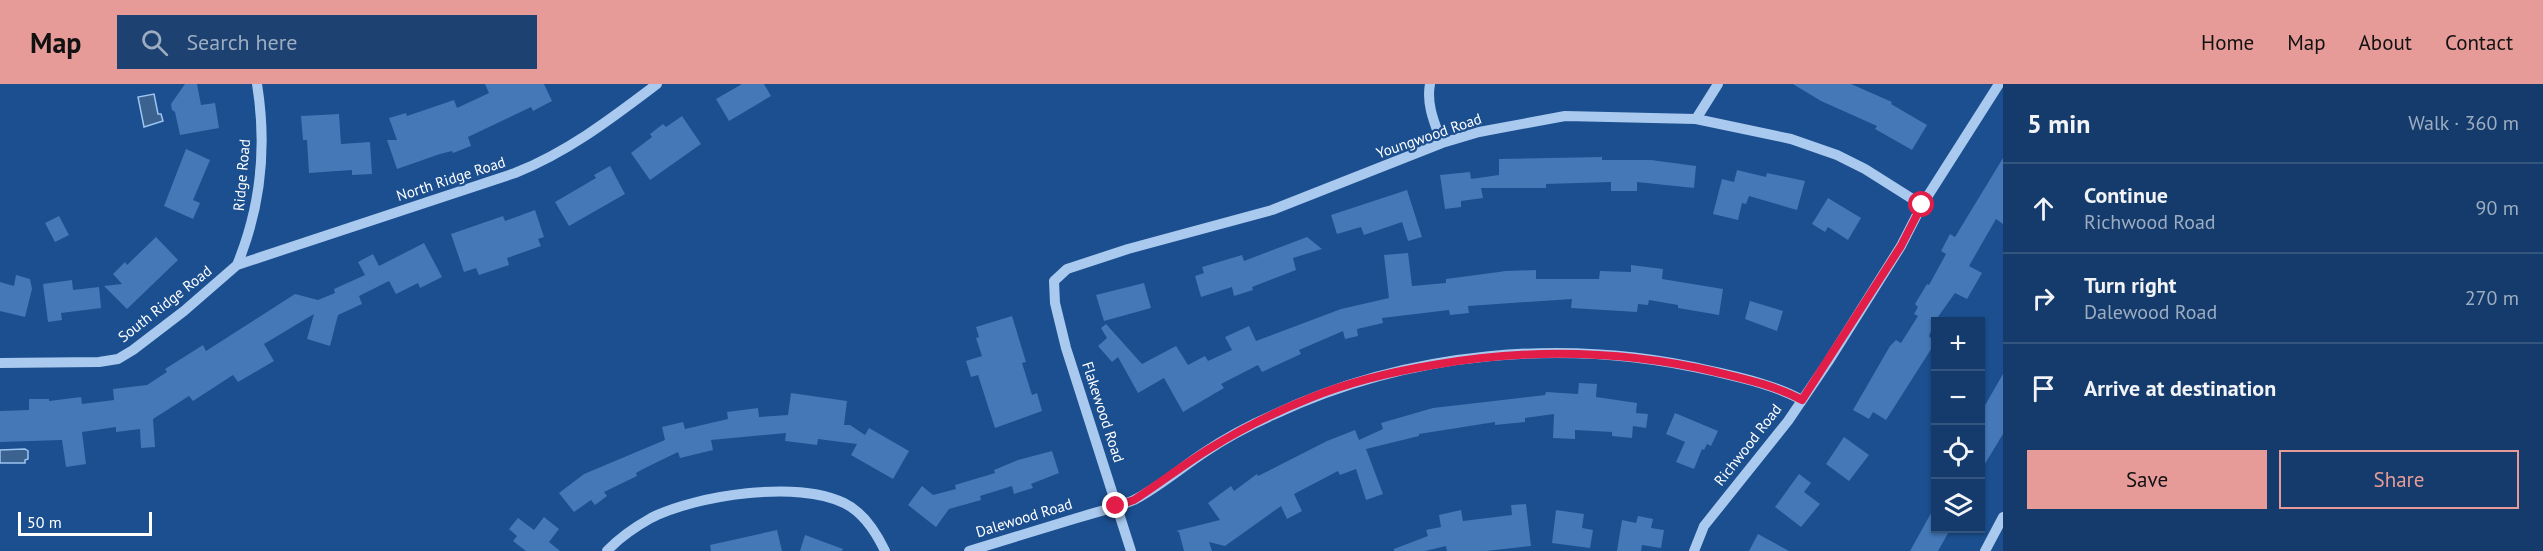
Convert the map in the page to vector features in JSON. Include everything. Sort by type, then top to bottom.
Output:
[{"type":"street","name":"Ridge Road","points":[[237,265],[254,216],[260,176],[261,127],[257,84]]},
{"type":"street","name":"North Ridge Road","points":[[237,265],[515,173],[546,160],[604,124],[657,84]]},
{"type":"street","points":[[1430,84],[1428,95],[1431,112],[1442,143]]},
{"type":"street","points":[[1696,119],[1718,84]]},
{"type":"street","name":"Richwood Road","points":[[1694,551],[1704,526],[1802,400],[1901,246],[1922,205],[2000,84]]},
{"type":"street","name":"Youngwood Road","points":[[1054,281],[1067,269],[1128,249],[1272,210],[1442,143],[1479,132],[1549,118],[1696,119],[1791,139],[1822,148],[1865,169],[1922,205]]},
{"type":"street","name":"South Ridge Road","points":[[0,363],[99,362],[118,359],[133,351],[184,311],[237,265]]},
{"type":"street","name":"Flakewood Road","points":[[1054,281],[1055,303],[1066,348],[1096,435],[1131,551]]},
{"type":"street","name":"Dalewood Road","points":[[969,551],[1134,500],[1240,430],[1312,397],[1385,375],[1465,360],[1510,354],[1565,352],[1649,358],[1732,376],[1788,392],[1802,400]]},
{"type":"street","points":[[607,551],[642,524],[679,507],[752,493],[781,491],[822,494],[844,503],[854,509],[869,524],[885,551]]},
{"type":"street","points":[[1985,551],[2003,516]]},
{"type":"water","points":[[154,94],[158,114],[161,114],[163,121],[144,127],[138,97]]},
{"type":"water","points":[[25,449],[28,451],[28,459],[25,463],[0,463],[0,450]]},
{"type":"building","points":[[185,84],[197,84],[201,105],[215,103],[219,128],[180,135],[171,104]]},
{"type":"building","points":[[485,84],[544,84],[552,101],[533,111],[531,107],[468,137],[471,146],[397,169],[387,140],[397,140],[389,118],[406,113],[407,116],[454,100],[457,108],[489,93]]},
{"type":"building","points":[[742,84],[764,84],[771,96],[729,121],[716,99]]},
{"type":"building","points":[[1793,84],[1851,84],[1892,102],[1891,104],[1927,125],[1912,150],[1875,129],[1877,126],[1821,101]]},
{"type":"building","points":[[339,114],[341,144],[370,142],[372,174],[352,175],[352,170],[309,173],[307,140],[303,140],[301,116]]},
{"type":"building","points":[[682,116],[701,144],[650,180],[631,153],[652,137],[650,134],[663,124],[666,127]]},
{"type":"building","points":[[186,149],[210,160],[193,200],[200,203],[193,219],[164,206]]},
{"type":"building","points":[[1602,157],[1602,160],[1651,160],[1696,166],[1694,188],[1637,182],[1637,191],[1611,191],[1611,182],[1546,184],[1546,188],[1481,188],[1483,198],[1461,201],[1461,207],[1445,209],[1440,175],[1470,172],[1471,179],[1499,175],[1499,159]]},
{"type":"building","points":[[2003,158],[2003,224],[1996,219],[1969,266],[1982,273],[1967,299],[1955,293],[1938,317],[1931,317],[1929,336],[1931,349],[1886,420],[1873,412],[1869,419],[1853,410],[1890,346],[1896,340],[1901,343],[1918,316],[1914,314],[1918,307],[1915,304],[1927,284],[1929,285],[1946,254],[1941,251],[1950,234],[1955,237]]},
{"type":"building","points":[[610,166],[625,194],[569,226],[555,202],[596,178],[594,175]]},
{"type":"building","points":[[1737,170],[1766,177],[1767,173],[1805,181],[1797,210],[1749,196],[1746,204],[1742,203],[1738,220],[1713,214],[1722,179],[1734,182]]},
{"type":"building","points":[[1407,190],[1422,237],[1408,241],[1402,222],[1364,235],[1361,227],[1337,234],[1331,215]]},
{"type":"building","points":[[1828,198],[1861,218],[1848,240],[1828,227],[1825,232],[1812,224]]},
{"type":"building","points":[[535,210],[544,237],[538,239],[541,246],[507,258],[509,265],[479,275],[476,268],[464,272],[451,234],[503,216],[505,221]]},
{"type":"building","points":[[59,216],[69,235],[55,242],[45,223]]},
{"type":"building","points":[[156,237],[178,260],[127,309],[104,286],[122,284],[113,274],[125,262],[127,265]]},
{"type":"building","points":[[1307,237],[1322,249],[1293,258],[1296,270],[1252,287],[1253,290],[1234,296],[1232,287],[1201,297],[1195,276],[1204,273],[1202,267],[1242,255],[1244,261]]},
{"type":"building","points":[[424,243],[442,277],[420,288],[418,283],[396,294],[389,281],[359,296],[362,304],[338,315],[330,346],[307,339],[314,314],[264,344],[274,361],[238,382],[233,375],[193,401],[189,396],[153,419],[155,447],[141,448],[140,429],[116,432],[116,427],[82,432],[86,464],[66,467],[62,440],[0,442],[0,411],[29,410],[29,399],[49,399],[49,401],[81,397],[82,404],[114,400],[113,389],[147,385],[167,372],[165,369],[203,345],[206,351],[295,294],[318,300],[335,293],[334,289],[365,275],[358,262],[373,254],[379,266]]},
{"type":"building","points":[[1408,253],[1412,286],[1446,283],[1446,279],[1506,271],[1536,270],[1536,279],[1599,279],[1600,271],[1631,272],[1631,265],[1663,269],[1662,279],[1723,289],[1719,315],[1649,300],[1648,305],[1638,304],[1637,312],[1571,308],[1572,299],[1468,306],[1469,313],[1450,315],[1449,310],[1382,318],[1383,323],[1357,329],[1358,336],[1345,339],[1343,331],[1299,350],[1301,354],[1262,372],[1258,365],[1221,384],[1224,388],[1183,412],[1164,378],[1138,393],[1118,357],[1112,362],[1098,346],[1107,338],[1101,328],[1106,324],[1142,364],[1176,346],[1188,365],[1205,356],[1208,361],[1232,350],[1225,337],[1249,326],[1256,341],[1341,309],[1389,298],[1384,255]]},
{"type":"building","points":[[16,275],[30,279],[32,289],[25,317],[0,311],[0,282],[14,286]]},
{"type":"building","points":[[72,280],[73,290],[99,287],[101,308],[61,313],[62,320],[48,322],[43,284]]},
{"type":"building","points":[[1144,283],[1151,308],[1104,321],[1096,295]]},
{"type":"building","points":[[1750,301],[1783,311],[1777,331],[1745,319]]},
{"type":"building","points":[[1012,316],[1026,362],[1022,363],[1032,395],[1037,393],[1042,411],[995,428],[978,375],[971,377],[966,361],[982,356],[976,338],[979,337],[976,327]]},
{"type":"building","points":[[2003,374],[2003,434],[1985,464],[1985,425],[1985,405]]},
{"type":"building","points":[[1579,383],[1597,384],[1596,397],[1637,403],[1636,413],[1648,414],[1646,428],[1633,426],[1632,438],[1612,436],[1612,432],[1575,430],[1575,439],[1553,438],[1554,414],[1525,418],[1525,422],[1495,425],[1495,422],[1419,434],[1419,436],[1366,449],[1383,494],[1366,500],[1356,469],[1340,475],[1338,471],[1294,494],[1302,511],[1287,519],[1281,506],[1225,546],[1209,542],[1212,551],[1184,551],[1179,532],[1176,531],[1220,520],[1208,503],[1231,486],[1234,491],[1257,474],[1258,476],[1327,441],[1355,430],[1359,440],[1383,429],[1381,423],[1433,408],[1545,395],[1546,392],[1578,394]]},
{"type":"building","points":[[791,393],[847,401],[844,425],[850,425],[865,435],[869,428],[909,451],[893,479],[851,455],[857,444],[818,439],[817,445],[785,441],[786,433],[711,440],[713,450],[680,458],[678,452],[604,492],[607,496],[595,505],[591,500],[574,512],[559,493],[584,474],[665,440],[662,427],[683,422],[685,429],[728,419],[727,412],[758,408],[759,417],[788,415]]},
{"type":"building","points":[[1675,413],[1718,431],[1711,446],[1707,444],[1704,450],[1702,449],[1694,469],[1676,462],[1685,442],[1666,434]]},
{"type":"building","points":[[1844,437],[1869,455],[1849,481],[1826,464]]},
{"type":"building","points":[[1052,451],[1059,473],[1031,484],[1033,488],[1014,494],[1012,486],[980,496],[981,500],[949,509],[936,527],[908,505],[922,486],[933,495],[956,489],[955,485],[995,473],[994,470],[1018,460]]},
{"type":"building","points":[[1799,474],[1811,483],[1804,492],[1820,504],[1801,527],[1775,507]]},
{"type":"building","points":[[1526,504],[1531,546],[1486,551],[1447,551],[1446,546],[1425,551],[1394,551],[1394,549],[1428,536],[1426,530],[1441,527],[1439,515],[1461,510],[1463,521],[1512,515],[1511,505]]},
{"type":"building","points":[[1556,510],[1584,514],[1582,528],[1593,530],[1590,548],[1552,543]]},
{"type":"building","points":[[1931,513],[1931,533],[1948,533],[1938,551],[1910,551]]},
{"type":"building","points":[[1638,516],[1653,519],[1651,528],[1664,530],[1661,548],[1642,545],[1641,551],[1617,551],[1622,520],[1636,523]]},
{"type":"building","points":[[544,517],[559,529],[549,542],[560,551],[526,551],[513,541],[517,536],[509,529],[518,518],[534,530]]},
{"type":"building","points":[[777,530],[782,551],[711,551],[710,545]]},
{"type":"building","points":[[1758,534],[1789,551],[1749,551]]},
{"type":"building","points":[[805,535],[843,549],[842,551],[800,551]]},
{"type":"route","points":[[1116,506],[1134,500],[1240,430],[1312,397],[1358,381],[1413,368],[1487,356],[1565,352],[1649,358],[1732,376],[1788,392],[1802,400],[1901,246],[1922,205]]}]
